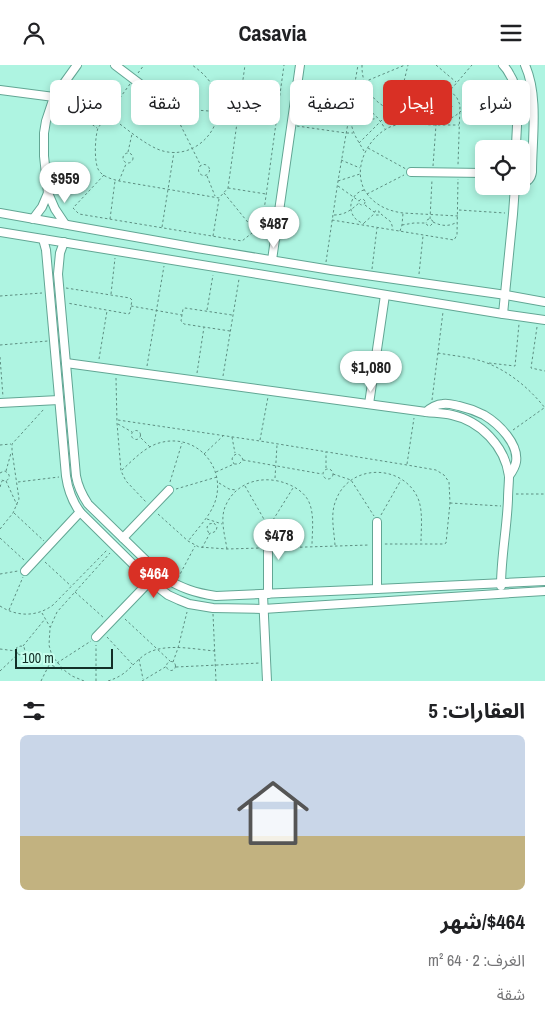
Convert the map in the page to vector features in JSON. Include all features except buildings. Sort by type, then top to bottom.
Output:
[{"type":"street","points":[[66,80],[77,65]]},
{"type":"street","points":[[115,65],[134,79]]},
{"type":"street","points":[[298,80],[300,65]]},
{"type":"street","points":[[503,65],[511,75],[515,85],[517,97],[516,140]]},
{"type":"street","points":[[525,65],[532,85],[534,105],[532,172],[530,176]]},
{"type":"street","points":[[0,90],[50,96]]},
{"type":"street","points":[[50,109],[43,141],[48,193],[55,209],[65,224]]},
{"type":"street","points":[[272,260],[292,125]]},
{"type":"street","points":[[411,171],[475,173]]},
{"type":"street","points":[[33,219],[42,207],[48,193]]},
{"type":"street","points":[[503,314],[514,195]]},
{"type":"street","points":[[0,213],[197,248],[545,302]]},
{"type":"street","points":[[0,232],[541,319]]},
{"type":"street","points":[[42,239],[46,250],[54,341],[55,400],[68,488],[80,512],[150,581],[168,595],[189,604],[213,608],[263,609],[545,591]]},
{"type":"street","points":[[64,242],[59,258],[58,274],[78,483],[88,504],[163,577],[175,585],[188,590],[216,596],[545,581]]},
{"type":"street","points":[[195,264],[197,248]]},
{"type":"street","points":[[328,269],[328,285]]},
{"type":"street","points":[[48,275],[58,274]]},
{"type":"street","points":[[369,404],[385,295]]},
{"type":"street","points":[[66,363],[416,411],[428,410],[465,419],[476,425],[494,442],[506,464],[509,476],[501,583],[502,593]]},
{"type":"street","points":[[2,403],[55,400]]},
{"type":"street","points":[[428,410],[443,404],[474,411],[492,421],[506,435],[515,452],[516,461],[509,476]]},
{"type":"street","points":[[68,488],[78,483]]},
{"type":"street","points":[[123,539],[168,491]]},
{"type":"street","points":[[28,568],[80,512]]},
{"type":"street","points":[[377,522],[377,589]]},
{"type":"street","points":[[267,681],[263,609],[268,527]]},
{"type":"street","points":[[98,635],[150,581]]},
{"type":"street","points":[[406,588],[406,600]]},
{"type":"street","points":[[444,598],[445,607]]},
{"type":"path","points":[[121,97],[144,65]]},
{"type":"path","points":[[192,65],[209,81]]},
{"type":"path","points":[[243,80],[245,65]]},
{"type":"path","points":[[280,95],[284,65]]},
{"type":"path","points":[[355,80],[358,65]]},
{"type":"path","points":[[362,65],[363,80]]},
{"type":"path","points":[[369,80],[405,65]]},
{"type":"path","points":[[404,80],[408,65]]},
{"type":"path","points":[[436,65],[457,83]]},
{"type":"path","points":[[452,88],[472,65]]},
{"type":"path","points":[[355,80],[362,76]]},
{"type":"path","points":[[332,220],[454,240],[457,237],[459,125],[461,111],[459,101],[452,92]]},
{"type":"path","points":[[373,98],[383,106]]},
{"type":"path","points":[[452,103],[459,101]]},
{"type":"path","points":[[365,153],[352,126],[355,109],[361,107],[371,112],[381,121],[385,130]]},
{"type":"path","points":[[452,117],[461,111]]},
{"type":"path","points":[[373,119],[378,118]]},
{"type":"path","points":[[359,143],[381,121]]},
{"type":"path","points":[[94,125],[98,128]]},
{"type":"path","points":[[100,125],[96,134],[95,143],[98,169],[104,175],[119,181],[219,198]]},
{"type":"path","points":[[121,125],[159,151],[174,153],[193,149],[201,144],[215,125]]},
{"type":"path","points":[[181,125],[201,166],[200,174],[207,175]]},
{"type":"path","points":[[213,236],[219,198],[228,188],[236,125]]},
{"type":"path","points":[[104,175],[73,208],[79,214],[242,241],[262,225],[276,125]]},
{"type":"path","points":[[292,125],[354,133]]},
{"type":"path","points":[[328,269],[332,220],[347,125]]},
{"type":"path","points":[[397,125],[377,136],[367,148],[361,168],[364,190],[375,202],[395,212],[458,217]]},
{"type":"path","points":[[452,125],[459,125]]},
{"type":"path","points":[[126,163],[123,160],[123,156],[128,153],[132,133]]},
{"type":"path","points":[[367,148],[411,171]]},
{"type":"path","points":[[119,181],[126,163],[133,159],[132,155],[128,153]]},
{"type":"path","points":[[162,228],[174,153]]},
{"type":"path","points":[[342,160],[361,168]]},
{"type":"path","points":[[201,166],[206,165],[209,167],[210,172],[207,175]]},
{"type":"path","points":[[333,215],[351,211],[361,199],[364,200],[368,195],[411,171]]},
{"type":"path","points":[[338,181],[361,174]]},
{"type":"path","points":[[207,175],[216,197]]},
{"type":"path","points":[[110,219],[115,180]]},
{"type":"path","points":[[337,185],[378,216],[380,213],[386,217],[393,230]]},
{"type":"path","points":[[228,188],[266,194]]},
{"type":"path","points":[[364,190],[359,191],[351,203],[351,211],[356,220],[364,224]]},
{"type":"path","points":[[224,192],[255,231]]},
{"type":"path","points":[[364,200],[364,205]]},
{"type":"path","points":[[458,210],[513,214]]},
{"type":"path","points":[[364,224],[374,213]]},
{"type":"path","points":[[400,231],[403,213]]},
{"type":"path","points":[[426,223],[428,219],[439,225],[446,226],[458,222]]},
{"type":"path","points":[[402,225],[426,223],[430,226],[433,222]]},
{"type":"path","points":[[371,276],[378,227]]},
{"type":"path","points":[[418,283],[423,235]]},
{"type":"path","points":[[111,295],[116,251]]},
{"type":"path","points":[[146,374],[166,258]]},
{"type":"path","points":[[207,311],[214,266]]},
{"type":"path","points":[[221,384],[240,271]]},
{"type":"path","points":[[60,287],[132,298],[129,314],[61,302]]},
{"type":"path","points":[[0,296],[49,293]]},
{"type":"path","points":[[428,410],[444,304]]},
{"type":"path","points":[[131,306],[182,315]]},
{"type":"path","points":[[230,331],[182,323],[182,315],[185,308],[233,315]]},
{"type":"path","points":[[98,367],[107,311]]},
{"type":"path","points":[[438,353],[486,363],[515,366],[520,316]]},
{"type":"path","points":[[541,319],[531,368],[545,371]]},
{"type":"path","points":[[196,381],[204,327]]},
{"type":"path","points":[[0,345],[54,341]]},
{"type":"path","points":[[0,357],[2,403]]},
{"type":"path","points":[[486,363],[520,383],[533,393],[545,407],[506,435]]},
{"type":"path","points":[[115,370],[118,421],[121,471],[126,481],[152,509],[195,546],[227,549],[377,544],[444,544],[447,541],[450,503],[449,481],[444,475],[436,471],[224,435],[118,421]]},
{"type":"path","points":[[260,441],[269,391]]},
{"type":"path","points":[[0,445],[12,444],[55,400]]},
{"type":"path","points":[[407,465],[416,411]]},
{"type":"path","points":[[118,421],[133,432],[139,431],[140,438],[150,447]]},
{"type":"path","points":[[133,432],[134,439],[140,438]]},
{"type":"path","points":[[204,454],[224,435]]},
{"type":"path","points":[[232,437],[235,454],[232,459],[234,464]]},
{"type":"path","points":[[121,471],[150,447],[166,442],[182,442],[198,449],[204,454],[216,472],[218,483],[215,502],[206,519],[188,541]]},
{"type":"path","points":[[168,491],[182,442]]},
{"type":"path","points":[[0,529],[13,513],[19,499],[12,444]]},
{"type":"path","points":[[275,480],[278,444]]},
{"type":"path","points":[[6,481],[9,476],[6,472],[12,451]]},
{"type":"path","points":[[322,474],[326,469],[326,452]]},
{"type":"path","points":[[235,454],[239,454],[242,460]]},
{"type":"path","points":[[216,472],[234,464],[240,465],[242,460]]},
{"type":"path","points":[[242,460],[322,474],[328,480],[333,474]]},
{"type":"path","points":[[326,469],[332,471],[333,474],[351,480],[377,522],[402,479]]},
{"type":"path","points":[[335,545],[333,515],[334,506],[340,491],[351,480],[374,471],[389,473],[402,479],[409,485],[418,500],[420,509],[421,544]]},
{"type":"path","points":[[0,472],[6,472]]},
{"type":"path","points":[[17,482],[66,476]]},
{"type":"path","points":[[168,491],[217,477]]},
{"type":"path","points":[[0,479],[6,481]]},
{"type":"path","points":[[227,549],[223,524],[224,508],[236,490],[259,480],[275,480],[294,487],[308,500],[312,547]]},
{"type":"path","points":[[0,487],[2,481]]},
{"type":"path","points":[[6,481],[17,505]]},
{"type":"path","points":[[218,483],[236,490]]},
{"type":"path","points":[[245,485],[268,527],[294,487]]},
{"type":"path","points":[[508,495],[545,494]]},
{"type":"path","points":[[450,503],[508,506]]},
{"type":"path","points":[[13,513],[49,545]]},
{"type":"path","points":[[206,519],[223,524]]},
{"type":"path","points":[[202,548],[210,533],[214,533],[217,529],[214,523],[209,523],[207,527],[210,533]]},
{"type":"path","points":[[0,538],[28,568]]},
{"type":"path","points":[[0,606],[8,611],[22,614],[29,615],[41,612],[53,605],[114,546]]},
{"type":"path","points":[[84,681],[64,670],[52,656],[50,627],[57,612],[114,546]]},
{"type":"path","points":[[175,585],[195,546]]},
{"type":"path","points":[[39,556],[72,586]]},
{"type":"path","points":[[0,574],[28,568]]},
{"type":"path","points":[[8,611],[28,568]]},
{"type":"path","points":[[75,592],[110,623]]},
{"type":"path","points":[[173,662],[189,604]]},
{"type":"path","points":[[0,611],[4,608]]},
{"type":"path","points":[[211,681],[216,681],[213,608]]},
{"type":"path","points":[[41,612],[50,627]]},
{"type":"path","points":[[119,613],[156,649],[176,664],[176,667]]},
{"type":"path","points":[[16,651],[45,619]]},
{"type":"path","points":[[57,663],[98,635]]},
{"type":"path","points":[[98,635],[133,666]]},
{"type":"path","points":[[96,681],[98,635]]},
{"type":"path","points":[[22,646],[25,649],[24,653]]},
{"type":"path","points":[[108,681],[122,675],[139,659],[156,649],[167,647],[215,651]]},
{"type":"path","points":[[0,649],[16,651],[18,654]]},
{"type":"path","points":[[0,671],[18,654],[24,653],[64,670]]},
{"type":"path","points":[[139,659],[142,681],[167,667],[167,663],[170,661]]},
{"type":"path","points":[[167,667],[169,670],[173,670],[176,667],[266,663]]},
{"type":"path","points":[[41,681],[49,665]]}]
